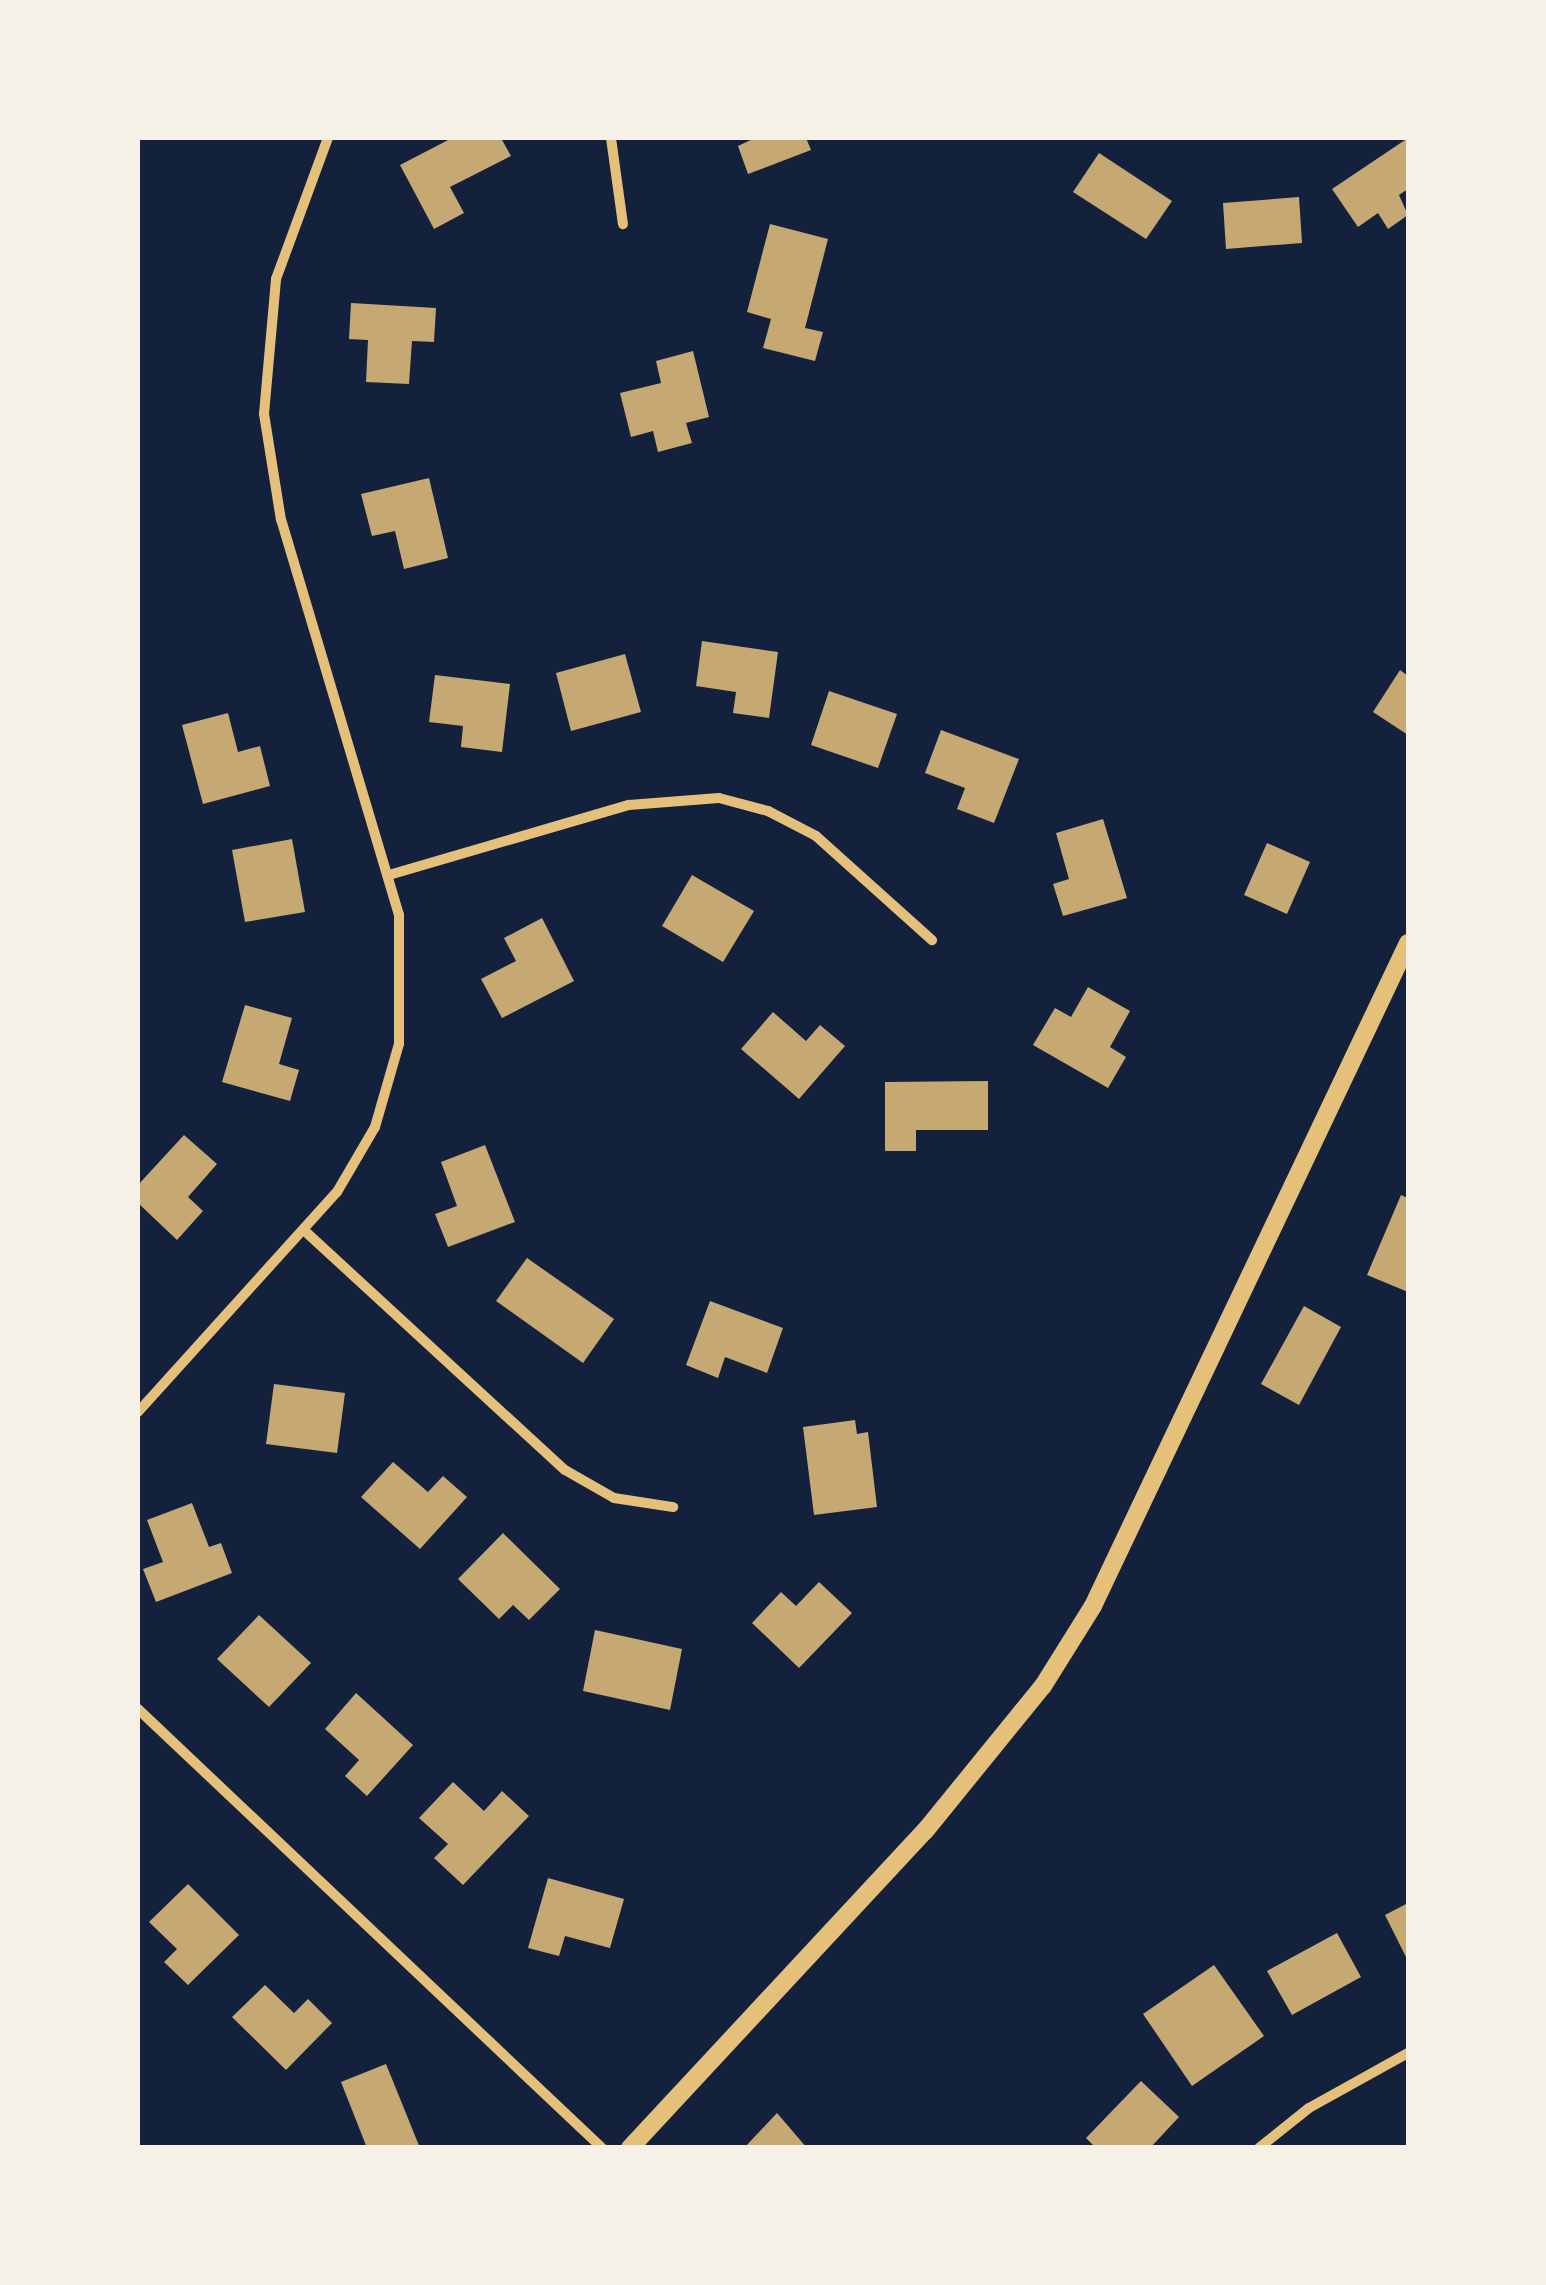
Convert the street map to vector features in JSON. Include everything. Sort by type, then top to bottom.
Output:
[{"type":"street","points":[[138,1412],[307,1233],[369,1140],[396,1060],[404,966],[389,874],[280,520],[264,414],[276,279],[328,138]]},
{"type":"street","points":[[611,138],[623,224]]},
{"type":"street","points":[[389,874],[629,805],[718,798],[768,811],[816,836],[932,940]]},
{"type":"street","points":[[630,2148],[926,1832],[1043,1686],[1093,1606],[1408,943]]},
{"type":"street","points":[[307,1233],[566,1470],[614,1498],[673,1507]]},
{"type":"street","points":[[138,1709],[602,2148]]},
{"type":"street","points":[[1259,2148],[1309,2108],[1408,2053]]},
{"type":"building","points":[[452,138],[501,138],[511,156],[450,187],[464,213],[434,229],[400,165]]},
{"type":"building","points":[[755,138],[806,138],[811,150],[748,174],[738,146]]},
{"type":"building","points":[[1408,138],[1408,189],[1399,195],[1408,215],[1388,229],[1378,213],[1358,227],[1332,189]]},
{"type":"building","points":[[1099,153],[1172,201],[1146,239],[1073,192]]},
{"type":"building","points":[[1299,197],[1302,243],[1226,249],[1223,203]]},
{"type":"building","points":[[770,224],[828,239],[805,328],[823,332],[815,361],[763,348],[771,319],[747,312]]},
{"type":"building","points":[[351,303],[436,308],[434,342],[412,341],[409,384],[366,382],[368,340],[349,339]]},
{"type":"building","points":[[693,351],[709,417],[686,423],[692,443],[658,452],[653,431],[631,437],[620,393],[661,383],[656,361]]},
{"type":"building","points":[[429,478],[448,558],[404,569],[395,531],[372,536],[361,494]]},
{"type":"building","points":[[702,641],[778,652],[769,718],[733,713],[736,692],[696,686]]},
{"type":"building","points":[[625,654],[641,712],[571,731],[556,673]]},
{"type":"building","points":[[1400,670],[1408,676],[1408,735],[1373,712]]},
{"type":"building","points":[[435,675],[510,684],[502,752],[461,747],[463,726],[429,722]]},
{"type":"building","points":[[829,691],[897,714],[878,768],[811,745]]},
{"type":"building","points":[[228,713],[238,752],[260,746],[270,786],[203,804],[182,725]]},
{"type":"building","points":[[941,730],[1019,759],[994,823],[957,809],[965,788],[925,773]]},
{"type":"building","points":[[1103,819],[1127,898],[1063,916],[1053,884],[1069,879],[1056,833]]},
{"type":"building","points":[[292,839],[305,912],[245,922],[232,850]]},
{"type":"building","points":[[1267,843],[1310,862],[1287,914],[1244,895]]},
{"type":"building","points":[[692,875],[754,911],[723,962],[662,926]]},
{"type":"building","points":[[542,918],[574,981],[502,1018],[481,979],[516,961],[504,938]]},
{"type":"building","points":[[1088,987],[1130,1011],[1110,1047],[1126,1057],[1108,1088],[1033,1045],[1055,1008],[1071,1017]]},
{"type":"building","points":[[245,1005],[292,1018],[279,1064],[299,1070],[290,1101],[222,1082]]},
{"type":"building","points":[[773,1012],[806,1041],[820,1025],[845,1046],[799,1099],[741,1049]]},
{"type":"building","points":[[988,1081],[988,1130],[916,1130],[916,1151],[885,1151],[885,1082]]},
{"type":"building","points":[[184,1135],[217,1164],[188,1197],[203,1211],[177,1240],[138,1203],[138,1185]]},
{"type":"building","points":[[485,1145],[515,1222],[448,1247],[435,1214],[457,1206],[441,1162]]},
{"type":"building","points":[[1401,1195],[1408,1198],[1408,1292],[1367,1275]]},
{"type":"building","points":[[527,1258],[614,1319],[583,1363],[496,1301]]},
{"type":"building","points":[[710,1301],[783,1328],[767,1373],[725,1357],[718,1378],[686,1365]]},
{"type":"building","points":[[1304,1306],[1341,1327],[1299,1405],[1261,1384]]},
{"type":"building","points":[[274,1384],[345,1393],[337,1453],[266,1444]]},
{"type":"building","points":[[855,1420],[857,1434],[868,1432],[877,1507],[814,1515],[803,1427]]},
{"type":"building","points":[[393,1462],[428,1492],[443,1476],[467,1497],[420,1549],[361,1497]]},
{"type":"building","points":[[192,1503],[209,1547],[221,1543],[232,1573],[156,1602],[143,1569],[163,1562],[147,1520]]},
{"type":"building","points":[[503,1533],[560,1589],[529,1620],[513,1605],[499,1619],[458,1579]]},
{"type":"building","points":[[819,1582],[852,1613],[799,1668],[752,1623],[781,1592],[796,1606]]},
{"type":"building","points":[[259,1615],[311,1663],[269,1707],[217,1659]]},
{"type":"building","points":[[595,1630],[682,1649],[670,1710],[583,1691]]},
{"type":"building","points":[[356,1693],[413,1745],[367,1796],[345,1776],[359,1760],[325,1729]]},
{"type":"building","points":[[453,1782],[484,1811],[502,1791],[529,1816],[463,1885],[434,1858],[448,1844],[419,1818]]},
{"type":"building","points":[[548,1878],[624,1899],[610,1948],[565,1936],[559,1956],[528,1948]]},
{"type":"building","points":[[188,1884],[239,1935],[188,1985],[164,1962],[177,1949],[149,1922]]},
{"type":"building","points":[[1408,1903],[1408,1961],[1385,1915]]},
{"type":"building","points":[[1337,1933],[1361,1977],[1292,2015],[1267,1971]]},
{"type":"building","points":[[1214,1965],[1264,2036],[1192,2086],[1143,2014]]},
{"type":"building","points":[[265,1985],[294,2013],[308,1999],[332,2023],[286,2070],[232,2017]]},
{"type":"building","points":[[386,2064],[420,2148],[367,2148],[341,2082]]},
{"type":"building","points":[[1141,2081],[1179,2117],[1150,2148],[1096,2148],[1086,2138]]},
{"type":"building","points":[[777,2113],[807,2148],[744,2148]]}]
